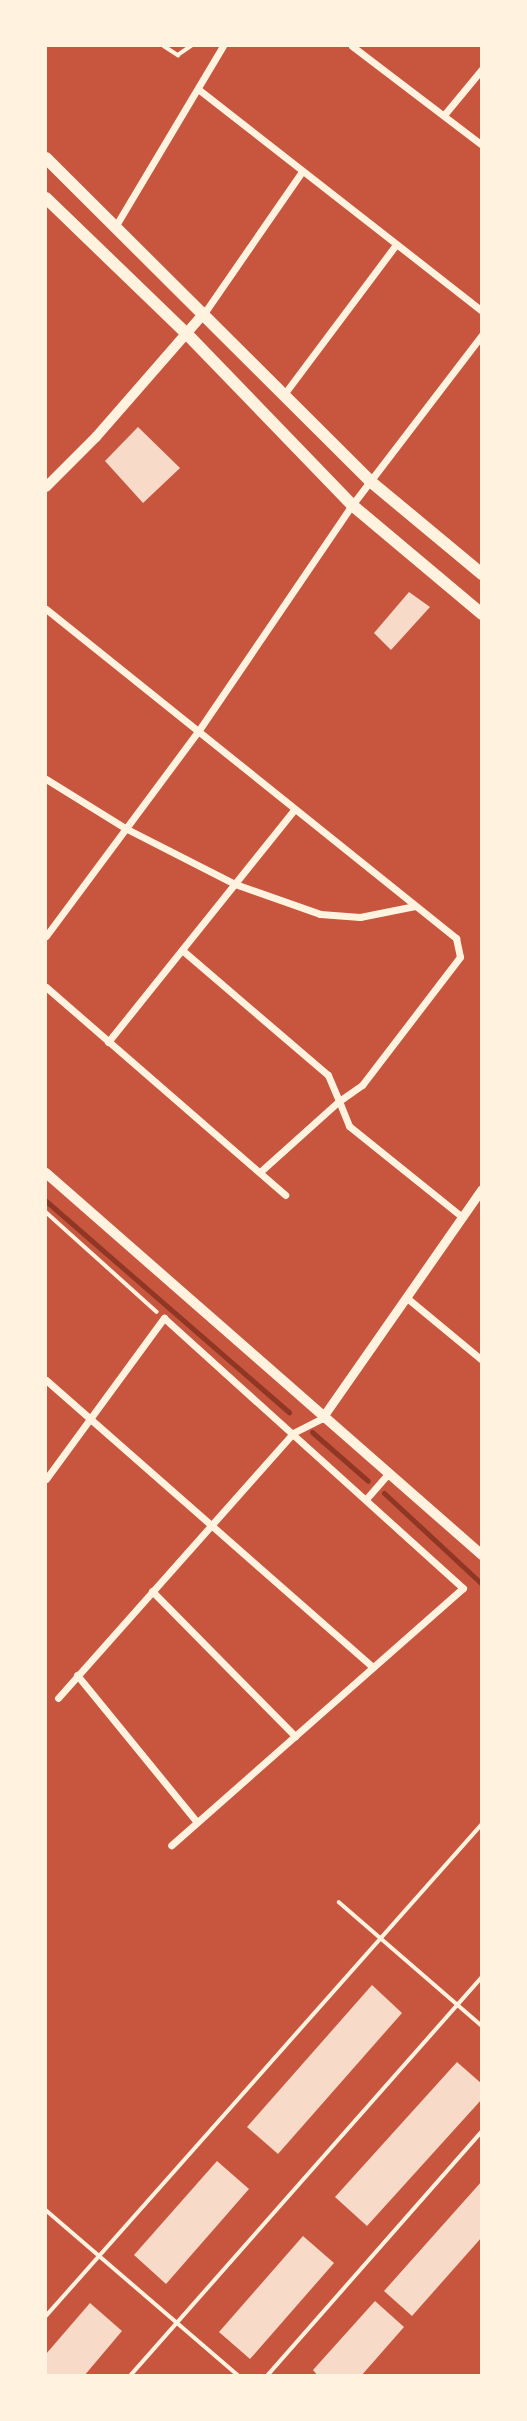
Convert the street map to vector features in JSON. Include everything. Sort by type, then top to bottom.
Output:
[{"type":"highway","points":[[46,158],[205,312],[370,481],[481,574]]},
{"type":"highway","points":[[46,198],[186,333],[352,505],[481,614]]},
{"type":"main road","points":[[46,487],[96,437],[205,312]]},
{"type":"main road","points":[[46,1173],[321,1418],[481,1555]]},
{"type":"street","points":[[115,227],[223,46]]},
{"type":"street","points":[[352,46],[481,145]]},
{"type":"street","points":[[444,115],[481,69]]},
{"type":"street","points":[[198,89],[301,173],[481,312]]},
{"type":"street","points":[[205,312],[301,173]]},
{"type":"street","points":[[285,393],[395,246]]},
{"type":"street","points":[[46,936],[197,733],[352,505],[481,335]]},
{"type":"street","points":[[46,609],[456,939],[460,957],[362,1085],[339,1101],[260,1172]]},
{"type":"street","points":[[46,779],[125,828],[235,884],[320,914],[360,917],[415,906]]},
{"type":"street","points":[[108,1042],[294,810]]},
{"type":"street","points":[[182,950],[328,1075],[349,1126],[462,1217]]},
{"type":"street","points":[[46,987],[285,1195]]},
{"type":"street","points":[[58,1698],[293,1433],[321,1418],[481,1189]]},
{"type":"street","points":[[407,1298],[481,1360]]},
{"type":"street","points":[[46,1479],[164,1318],[367,1498],[463,1588],[171,1845]]},
{"type":"street","points":[[46,1380],[373,1667]]},
{"type":"street","points":[[367,1498],[388,1474]]},
{"type":"street","points":[[152,1591],[295,1736]]},
{"type":"street","points":[[78,1675],[197,1822]]},
{"type":"lane","points":[[164,46],[178,55],[191,46]]},
{"type":"lane","points":[[46,2316],[481,1824]]},
{"type":"lane","points":[[338,1902],[481,2026]]},
{"type":"lane","points":[[130,2375],[481,1977]]},
{"type":"lane","points":[[267,2375],[481,2131]]},
{"type":"lane","points":[[46,2210],[239,2375]]},
{"type":"path","points":[[46,1212],[164,1318]]},
{"type":"building","points":[[138,427],[180,468],[143,503],[105,461]]},
{"type":"building","points":[[409,592],[430,607],[391,650],[374,633]]},
{"type":"building","points":[[372,1985],[402,2013],[278,2154],[247,2127]]},
{"type":"building","points":[[457,2062],[482,2084],[482,2099],[367,2226],[335,2197]]},
{"type":"building","points":[[217,2161],[249,2189],[166,2284],[134,2255]]},
{"type":"building","points":[[482,2181],[482,2237],[412,2316],[384,2291]]},
{"type":"building","points":[[303,2236],[334,2263],[250,2359],[219,2332]]},
{"type":"building","points":[[375,2301],[404,2327],[361,2376],[318,2376],[313,2370]]},
{"type":"building","points":[[90,2303],[122,2331],[84,2376],[46,2376],[46,2354]]},
{"type":"waterway","points":[[46,1201],[289,1412]]},
{"type":"waterway","points":[[312,1432],[368,1481]]},
{"type":"waterway","points":[[384,1493],[482,1584]]}]
